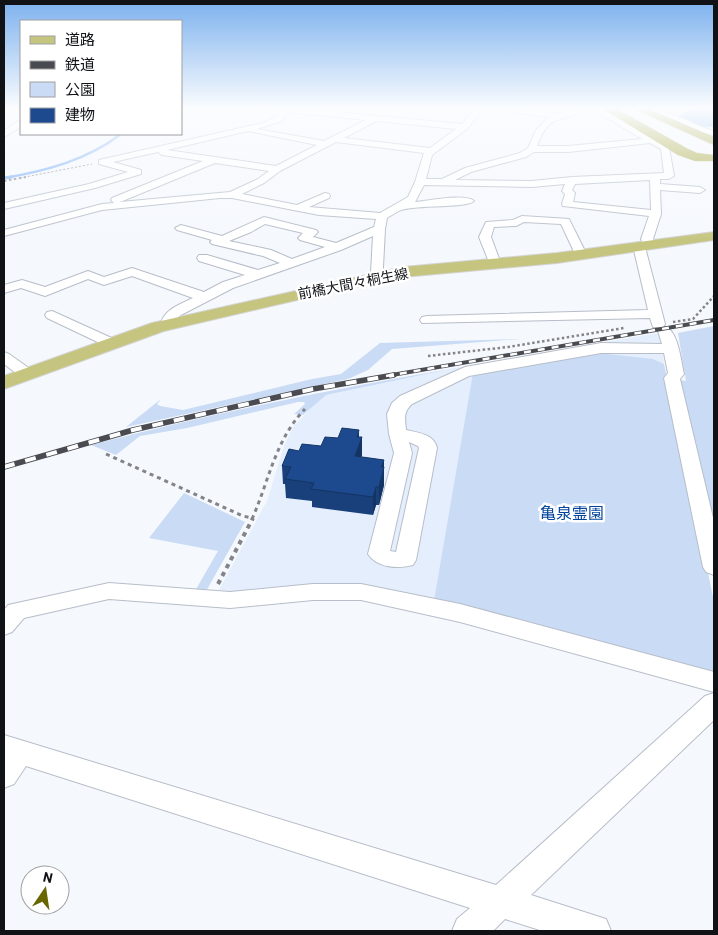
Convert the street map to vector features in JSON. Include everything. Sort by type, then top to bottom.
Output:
[{"type":"highway","points":[[686,153],[711,158]]},
{"type":"main road","name":"前橋大間々桐生線","points":[[4,383],[111,342],[168,324],[382,276],[581,255],[714,236]]},
{"type":"street","points":[[102,162],[142,153]]},
{"type":"street","points":[[169,153],[277,169]]},
{"type":"street","points":[[232,195],[261,181],[277,169],[308,153]]},
{"type":"street","points":[[102,207],[232,195],[319,212],[382,216],[412,199],[430,153]]},
{"type":"street","points":[[442,182],[468,170],[527,153]]},
{"type":"street","points":[[655,182],[669,176],[666,153]]},
{"type":"street","points":[[4,233],[102,207],[212,160]]},
{"type":"street","points":[[102,162],[178,184]]},
{"type":"street","points":[[590,167],[567,191],[570,193],[567,204],[656,214]]},
{"type":"street","points":[[607,168],[625,169],[625,177]]},
{"type":"street","points":[[4,206],[91,186],[138,172]]},
{"type":"street","points":[[420,182],[532,184],[625,177],[700,190]]},
{"type":"street","points":[[655,182],[656,214],[644,245],[659,323],[667,333],[676,374],[672,378],[714,567]]},
{"type":"street","points":[[298,208],[325,196]]},
{"type":"street","points":[[617,210],[620,198]]},
{"type":"street","points":[[398,207],[451,201],[469,201]]},
{"type":"street","points":[[382,216],[379,229],[377,267],[378,272],[382,276]]},
{"type":"street","points":[[495,264],[485,237],[490,224],[516,223],[522,219],[565,221],[581,255]]},
{"type":"street","points":[[292,263],[267,253],[216,242],[264,220],[312,232],[304,238],[338,247]]},
{"type":"street","points":[[181,228],[222,240]]},
{"type":"street","points":[[168,324],[169,319],[174,313],[228,285],[338,247],[379,229]]},
{"type":"street","points":[[203,258],[256,274]]},
{"type":"street","points":[[4,289],[22,284],[45,292],[88,276],[104,281],[132,272],[204,297]]},
{"type":"street","points":[[52,315],[111,342]]},
{"type":"street","points":[[427,320],[659,323]]},
{"type":"street","points":[[398,434],[418,438],[427,443],[428,448],[405,560],[384,558],[379,554],[403,453],[398,434],[396,414],[398,407],[415,394],[465,372],[601,348],[638,347],[670,349]]},
{"type":"street","points":[[4,357],[27,374]]},
{"type":"street","points":[[4,626],[16,611],[100,592],[124,591],[230,600],[340,591],[376,595],[460,613],[714,682]]},
{"type":"street","points":[[469,931],[714,704]]},
{"type":"street","points":[[9,758],[594,931]]},
{"type":"path","points":[[4,181],[102,162]]},
{"type":"path","points":[[428,356],[508,347],[693,319],[714,296]]},
{"type":"path","points":[[210,599],[252,518],[284,432],[305,409]]},
{"type":"path","points":[[106,454],[243,516],[252,518]]},
{"type":"shaded area","points":[[658,333],[661,335],[664,364],[653,359],[434,601],[236,593],[219,590],[267,501],[284,446],[293,427],[326,395],[455,368]]},
{"type":"green space","name":"亀泉霊園","points":[[714,326],[714,535],[704,497],[692,495],[714,602],[714,678],[597,644],[434,601],[473,373],[589,352],[653,359],[664,364],[667,378],[686,381],[678,333]]},
{"type":"green space","points":[[521,339],[392,349],[368,370],[348,379],[126,427],[161,399],[157,404],[160,406],[183,410],[312,379],[341,374],[380,343]]},
{"type":"green space","points":[[455,368],[326,395],[303,415],[294,414],[305,404],[304,402],[298,402],[187,428],[140,436],[116,455],[91,445],[272,403]]},
{"type":"green space","points":[[184,493],[245,522],[205,593],[195,591],[218,551],[149,538]]},
{"type":"building","points":[[342,428],[359,430],[357,437],[362,437],[355,456],[384,460],[381,467],[384,467],[379,487],[376,487],[373,497],[311,489],[314,483],[285,479],[291,467],[282,466],[289,449],[299,451],[302,444],[321,446],[325,437],[338,438]]},
{"type":"waterway","points":[[12,177],[4,178],[51,168],[91,153]]},
{"type":"railway","points":[[386,376],[714,320]]},
{"type":"railway","points":[[4,467],[133,430],[313,389],[394,375]]}]
